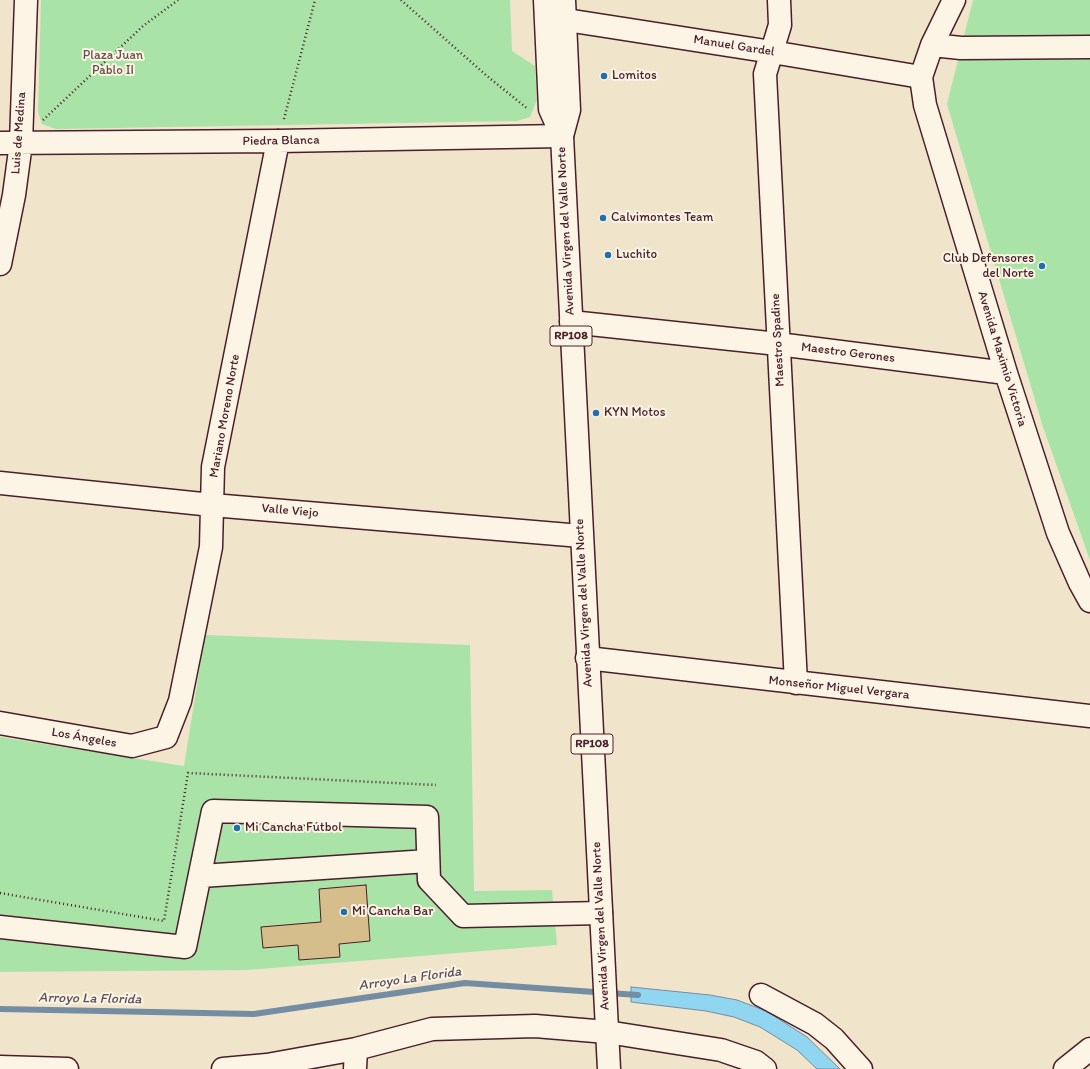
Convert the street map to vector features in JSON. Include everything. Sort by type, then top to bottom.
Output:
[{"type":"street","name":"Luis de Medina","points":[[0,264],[14,195],[10,143],[26,0]]},
{"type":"street","name":"Maestro Spadine","points":[[779,0],[780,25],[765,74],[796,683]]},
{"type":"street","name":"Avenida Maximio Victoria","points":[[954,0],[932,45],[921,77],[925,105],[1006,373],[1058,533],[1080,583],[1090,601]]},
{"type":"street","name":"Manuel Gardel","points":[[555,9],[772,52],[921,77]]},
{"type":"street","name":"Avenida Virgen del Valle Norte","points":[[555,9],[569,110],[562,136],[587,658],[609,1069]]},
{"type":"street","points":[[932,45],[961,48],[1090,47]]},
{"type":"street","name":"Piedra Blanca","points":[[10,143],[278,141],[562,136]]},
{"type":"street","name":"Mariano Moreno Norte","points":[[166,737],[180,701],[210,555],[213,467],[278,141]]},
{"type":"street","name":"Maestro Gerones","points":[[571,322],[778,344],[1006,373]]},
{"type":"street","name":"Valle Viejo","points":[[0,483],[212,505],[581,536]]},
{"type":"street","name":"Monseñor Miguel Vergara","points":[[587,658],[1090,716]]},
{"type":"street","name":"Los Ángeles","points":[[0,723],[132,746],[166,737]]},
{"type":"street","points":[[0,927],[185,947],[201,876],[213,811],[427,817],[429,880],[463,916],[601,913]]},
{"type":"street","points":[[201,876],[428,861]]},
{"type":"street","points":[[761,995],[815,1024],[834,1039],[861,1069]]},
{"type":"street","points":[[223,1069],[356,1059],[432,1029],[606,1022],[721,1050],[756,1062],[765,1069]]},
{"type":"street","points":[[1065,1069],[1090,1049]]},
{"type":"street","points":[[0,1067],[67,1069]]},
{"type":"path","points":[[10,143],[46,117],[143,26],[178,0]]},
{"type":"path","points":[[278,141],[315,0]]},
{"type":"path","points":[[401,0],[487,76],[533,113]]},
{"type":"green space","name":"Plaza Juan Pablo II","points":[[41,0],[510,0],[512,51],[535,66],[537,100],[530,117],[517,121],[56,129],[42,124],[38,112]]},
{"type":"green space","name":"Club Defensores del Norte","points":[[973,0],[1090,0],[1090,560],[1043,427],[947,104]]},
{"type":"green space","name":"Mi Cancha Fútbol","points":[[205,635],[470,645],[474,891],[552,890],[557,945],[247,970],[0,972],[0,737],[184,766]]},
{"type":"water","points":[[631,987],[710,995],[737,1000],[766,1011],[807,1037],[840,1069],[817,1069],[797,1050],[760,1027],[734,1017],[706,1011],[631,1002]]},
{"type":"building","points":[[366,885],[370,941],[339,944],[340,957],[299,960],[298,945],[263,948],[261,927],[321,922],[319,889]]},
{"type":"waterway","name":"Arroyo La Florida","points":[[0,1009],[254,1014],[465,983],[638,995]]},
{"type":"place","name":"Lomitos","points":[[604,76]]},
{"type":"place","name":"Calvimontes Team","points":[[603,218]]},
{"type":"place","name":"Luchito","points":[[608,255]]},
{"type":"place","name":"Club Defensores del Norte","points":[[1042,266]]},
{"type":"place","name":"KYN Motos","points":[[596,413]]},
{"type":"place","name":"Mi Cancha Fútbol","points":[[237,828]]},
{"type":"place","name":"Mi Cancha Bar","points":[[344,912]]}]
